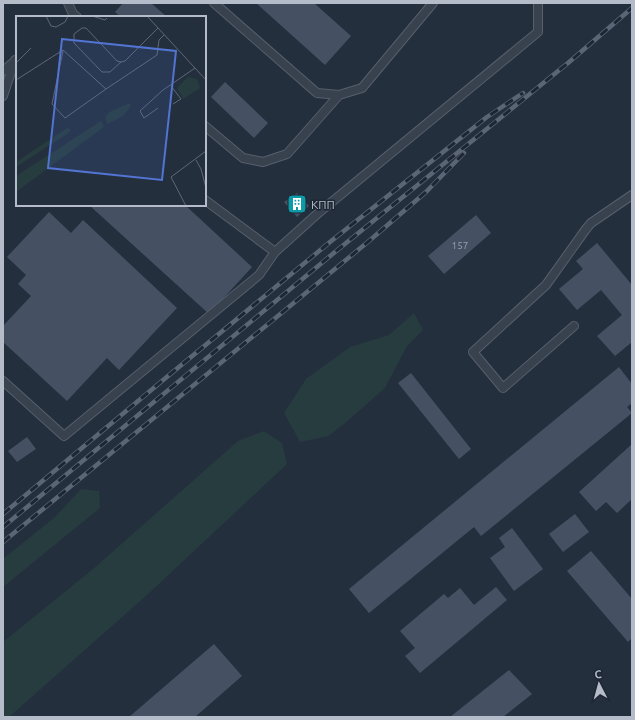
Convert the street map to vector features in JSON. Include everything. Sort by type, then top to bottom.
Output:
[{"type":"lane","points":[[68,3],[75,16]]},
{"type":"lane","points":[[214,3],[317,93],[339,95],[362,88],[433,3]]},
{"type":"lane","points":[[3,381],[64,436],[259,275],[275,252],[316,215],[538,32],[538,3]]},
{"type":"lane","points":[[3,71],[16,61]]},
{"type":"lane","points":[[3,96],[16,61]]},
{"type":"lane","points":[[206,127],[243,158],[263,162],[287,154],[339,95]]},
{"type":"lane","points":[[574,326],[503,388],[473,352],[546,285],[591,223],[631,197]]},
{"type":"lane","points":[[206,201],[275,252]]},
{"type":"green space","points":[[414,313],[423,330],[407,346],[385,388],[328,436],[300,442],[284,413],[306,379],[350,347],[389,335]]},
{"type":"green space","points":[[264,431],[282,443],[287,464],[147,595],[9,717],[3,717],[3,642],[93,569],[238,441]]},
{"type":"green space","points":[[81,489],[99,491],[100,508],[3,587],[3,559],[55,517]]},
{"type":"building","points":[[123,3],[151,3],[166,16],[120,16],[115,12]]},
{"type":"building","points":[[256,3],[314,3],[351,36],[325,65]]},
{"type":"building","points":[[225,82],[268,123],[254,138],[211,97]]},
{"type":"building","name":"КПП","points":[[297,193],[309,206],[297,217],[284,202]]},
{"type":"building","points":[[90,206],[186,206],[252,267],[209,314]]},
{"type":"building","points":[[49,212],[71,233],[83,220],[177,308],[119,370],[107,358],[67,401],[3,342],[3,326],[31,296],[18,284],[26,275],[7,257]]},
{"type":"building","points":[[476,215],[491,233],[444,274],[428,256]]},
{"type":"building","points":[[597,243],[632,285],[632,342],[615,356],[597,336],[622,315],[601,290],[577,310],[559,289],[583,269],[576,261]]},
{"type":"building","points":[[619,367],[632,384],[632,403],[627,407],[632,413],[481,536],[474,527],[369,613],[349,589]]},
{"type":"building","points":[[411,373],[471,449],[459,459],[398,383]]},
{"type":"building","points":[[27,437],[36,449],[17,462],[8,451]]},
{"type":"building","points":[[632,444],[632,499],[617,513],[606,502],[596,511],[579,492]]},
{"type":"building","points":[[575,514],[589,532],[563,552],[549,534]]},
{"type":"building","points":[[512,528],[543,569],[514,591],[490,558],[505,547],[499,538]]},
{"type":"building","points":[[591,551],[632,599],[632,638],[628,642],[567,571]]},
{"type":"building","points":[[496,587],[507,600],[420,673],[405,656],[415,648],[400,631],[444,594],[448,598],[460,588],[474,605]]},
{"type":"building","points":[[214,644],[242,676],[195,717],[129,717]]},
{"type":"building","points":[[509,670],[532,694],[503,717],[450,717]]},
{"type":"railway","points":[[3,527],[335,252],[568,63],[632,8]]},
{"type":"railway","points":[[3,514],[330,242],[487,117],[523,93]]},
{"type":"railway","points":[[3,542],[369,241],[426,192],[464,153]]},
{"type":"place","name":"КПП","points":[[297,204]]}]
